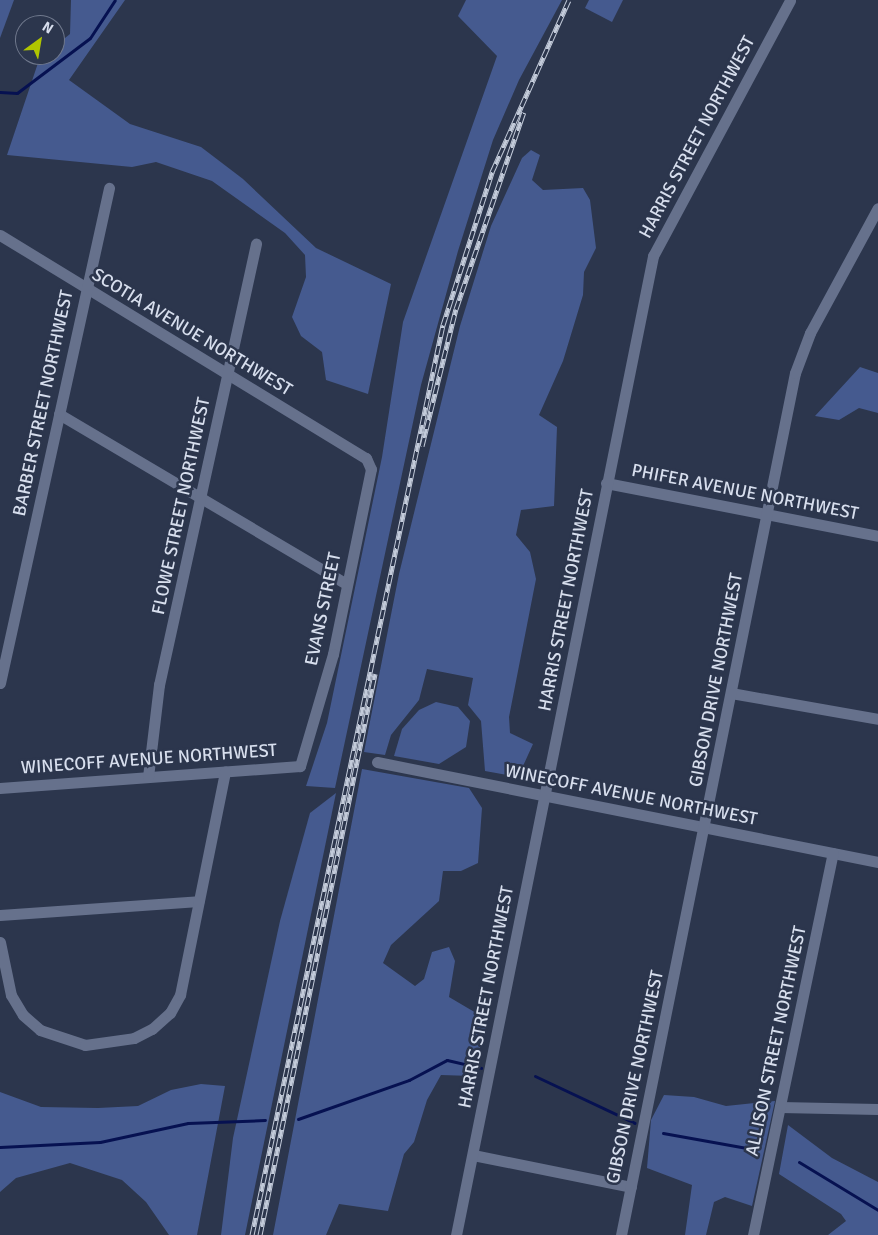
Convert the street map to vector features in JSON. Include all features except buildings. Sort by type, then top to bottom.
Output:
[{"type":"street","name":"HARRIS STREET NORTHWEST","points":[[456,1235],[653,256],[790,0]]},
{"type":"street","name":"BARBER STREET NORTHWEST","points":[[0,683],[86,287],[110,188]]},
{"type":"street","name":"GIBSON DRIVE NORTHWEST","points":[[621,1235],[800,355],[878,208]]},
{"type":"street","name":"SCOTIA AVENUE NORTHWEST","points":[[0,235],[366,458]]},
{"type":"street","name":"FLOWE STREET NORTHWEST","points":[[148,777],[159,685],[256,244]]},
{"type":"street","points":[[59,414],[347,584]]},
{"type":"street","name":"EVANS STREET","points":[[300,766],[333,654],[370,469],[366,458]]},
{"type":"street","name":"PHIFER AVENUE NORTHWEST","points":[[606,483],[766,516],[878,536]]},
{"type":"street","points":[[731,693],[878,719]]},
{"type":"street","name":"WINECOFF AVENUE NORTHWEST","points":[[377,762],[878,862]]},
{"type":"street","name":"WINECOFF AVENUE NORTHWEST","points":[[0,788],[300,766]]},
{"type":"street","points":[[0,942],[12,995],[23,1015],[40,1030],[85,1045],[134,1038],[170,1013],[180,995],[225,771]]},
{"type":"street","name":"ALLISON STREET NORTHWEST","points":[[753,1235],[833,853]]},
{"type":"street","points":[[0,915],[199,901]]},
{"type":"street","points":[[780,1107],[878,1109]]},
{"type":"street","points":[[473,1155],[631,1187]]},
{"type":"shaded area","points":[[0,0],[14,0],[0,38]]},
{"type":"shaded area","points":[[71,0],[125,0],[69,80],[130,124],[201,147],[243,179],[316,248],[391,284],[368,394],[326,380],[322,352],[301,336],[292,317],[306,277],[305,255],[285,233],[212,181],[156,162],[132,167],[7,155],[37,65],[65,65],[65,38],[70,34]]},
{"type":"shaded area","points":[[466,0],[562,0],[519,80],[493,140],[458,251],[421,385],[335,788],[306,786],[327,723],[382,457],[403,322],[497,56],[458,16]]},
{"type":"shaded area","points":[[589,0],[623,0],[612,22],[585,8]]},
{"type":"shaded area","points":[[531,150],[540,155],[532,180],[543,190],[583,188],[590,200],[596,248],[584,272],[583,295],[563,361],[539,415],[557,427],[554,506],[521,510],[516,535],[530,552],[536,579],[509,717],[510,733],[533,744],[518,777],[485,771],[481,721],[468,705],[473,678],[427,669],[419,700],[391,735],[385,755],[364,752],[399,574],[460,326],[491,226],[522,158]]},
{"type":"shaded area","points":[[860,367],[878,373],[878,413],[859,408],[839,420],[815,416]]},
{"type":"shaded area","points":[[436,702],[458,707],[470,721],[466,747],[439,764],[394,756],[402,729],[419,710]]},
{"type":"shaded area","points":[[362,769],[469,788],[482,808],[478,863],[461,871],[443,871],[439,901],[391,945],[383,963],[415,986],[424,979],[432,952],[449,947],[455,961],[449,997],[488,1020],[472,1076],[441,1075],[427,1100],[414,1142],[404,1154],[388,1211],[339,1204],[326,1235],[273,1235]]},
{"type":"shaded area","points":[[336,793],[245,1235],[221,1235],[233,1138],[280,921],[310,813]]},
{"type":"shaded area","points":[[201,1084],[225,1086],[197,1235],[169,1235],[146,1202],[122,1180],[70,1163],[16,1178],[0,1192],[0,1092],[41,1107],[98,1108],[138,1106],[171,1090]]},
{"type":"shaded area","points":[[664,1095],[694,1097],[726,1106],[775,1101],[752,1206],[725,1197],[714,1202],[706,1235],[685,1235],[692,1185],[647,1168],[651,1120]]},
{"type":"shaded area","points":[[788,1125],[832,1158],[878,1182],[878,1235],[828,1235],[846,1221],[841,1214],[779,1174]]},
{"type":"waterway","points":[[0,92],[17,93],[90,38],[115,0]]},
{"type":"waterway","points":[[298,1119],[409,1080],[447,1060],[481,1068]]},
{"type":"waterway","points":[[535,1076],[635,1123]]},
{"type":"waterway","points":[[0,1147],[100,1142],[188,1123],[265,1120]]},
{"type":"waterway","points":[[663,1133],[747,1148]]},
{"type":"waterway","points":[[799,1162],[878,1210]]},
{"type":"railway","points":[[252,1235],[443,325],[492,172],[569,0]]},
{"type":"railway","points":[[422,446],[456,309],[524,112]]},
{"type":"railway","points":[[260,1235],[375,674]]}]
